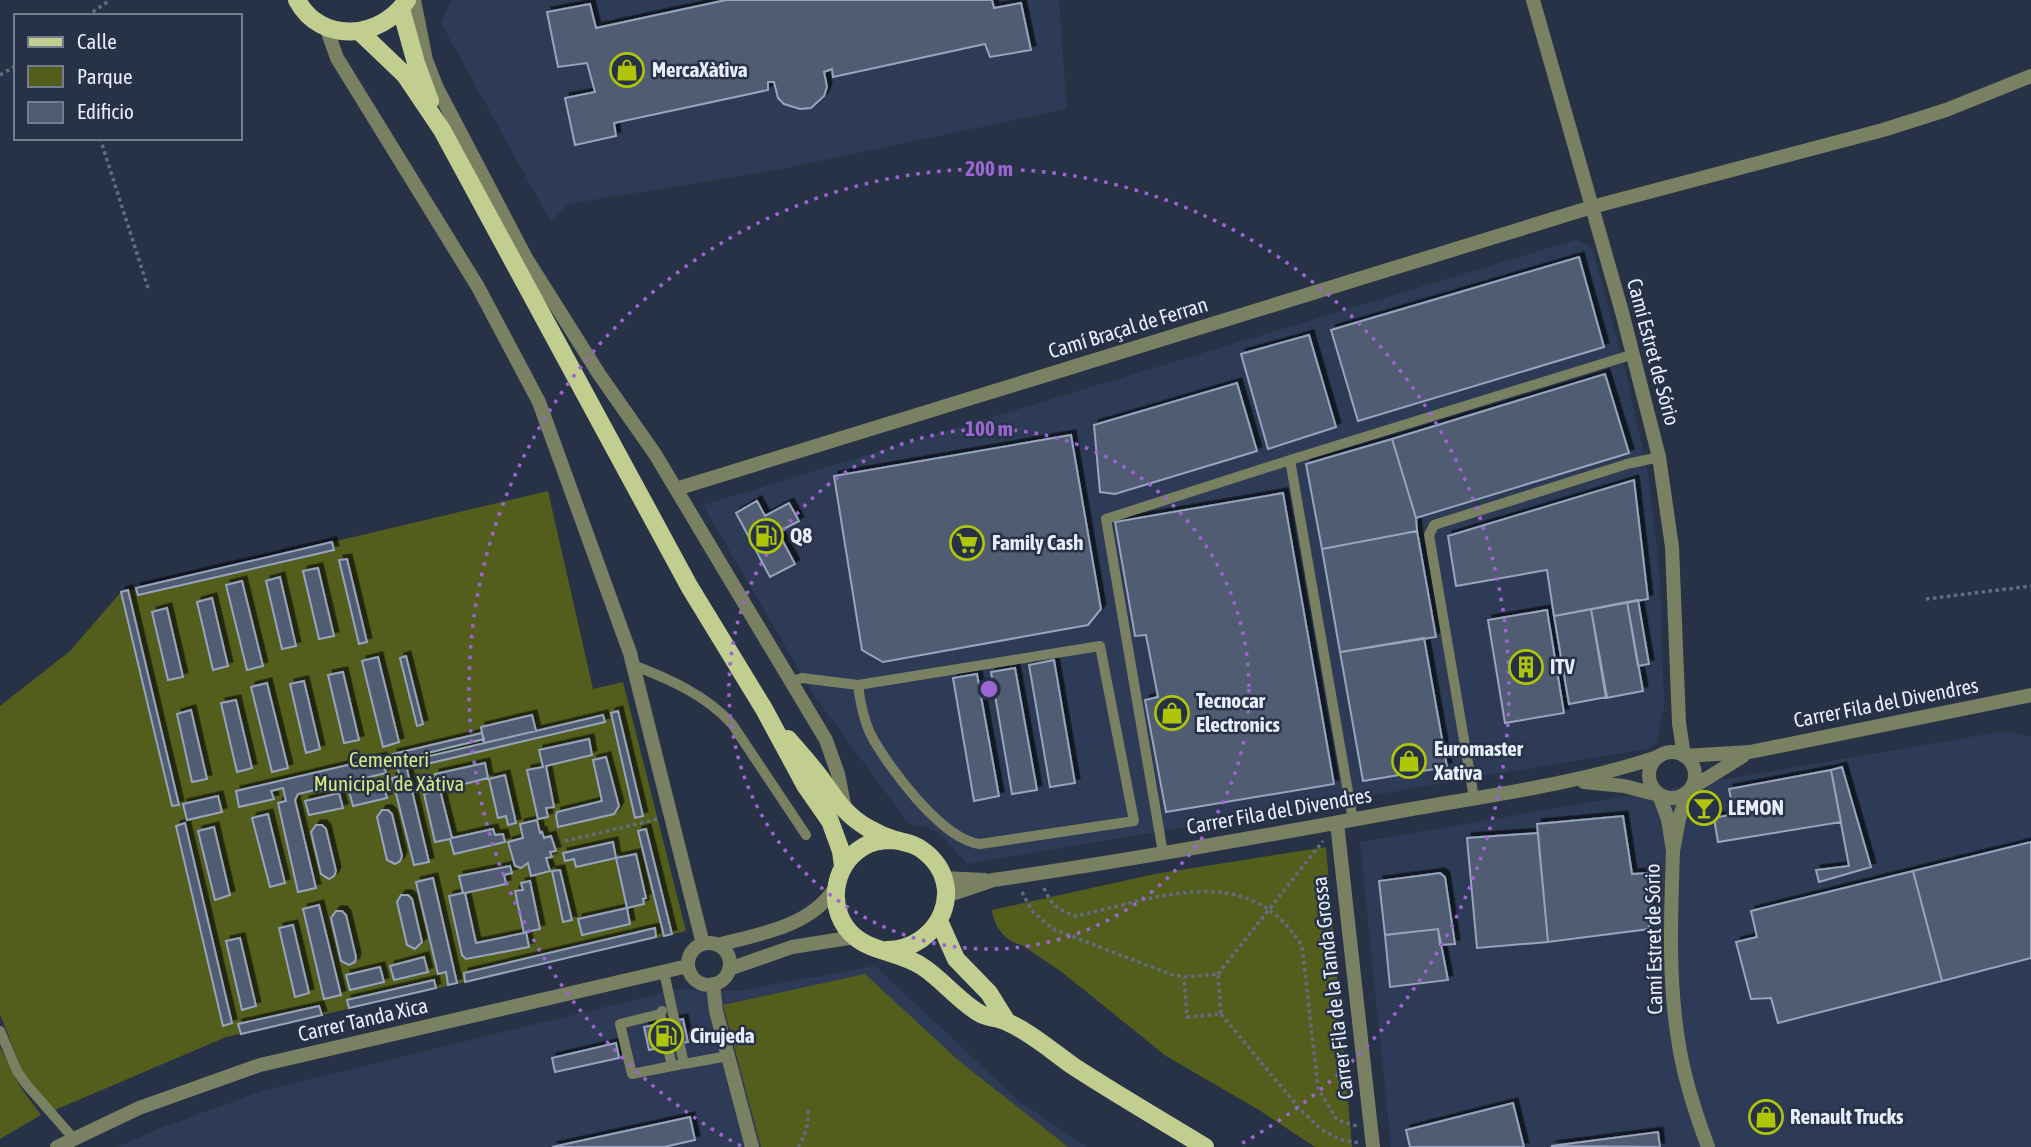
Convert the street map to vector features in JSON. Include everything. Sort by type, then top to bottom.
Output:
[{"type":"main road","points":[[297,0],[311,17],[326,27],[343,32],[376,28],[407,3]]},
{"type":"main road","points":[[407,3],[416,63],[442,130]]},
{"type":"main road","points":[[360,32],[405,75],[442,130],[689,586],[764,709],[805,785],[830,821],[841,851],[843,866]]},
{"type":"main road","points":[[764,709],[845,810],[871,830],[925,851],[936,863],[945,887],[939,921],[922,940],[910,947],[884,950]]},
{"type":"main road","points":[[894,840],[865,846],[843,866],[835,888],[836,906],[843,923],[855,937],[868,946],[922,966],[981,1013],[1007,1022],[1191,1141],[1205,1147]]},
{"type":"main road","points":[[939,921],[956,959],[989,993],[1007,1022]]},
{"type":"street","name":"Camí Estret de Sório","points":[[1533,0],[1634,354],[1659,457],[1673,558],[1679,723],[1684,755]]},
{"type":"street","points":[[407,3],[437,88],[519,246],[580,346],[676,489],[826,740],[838,774],[845,810]]},
{"type":"street","points":[[326,27],[337,58],[478,287],[533,391],[631,659],[670,816],[710,944],[727,954],[729,969],[724,979],[713,984],[694,978],[688,966],[690,955],[710,944],[779,928],[808,917],[825,904],[835,888]]},
{"type":"street","name":"Camí Braçal de Ferran","points":[[676,489],[1592,207],[1883,130],[1946,110],[2031,76]]},
{"type":"street","name":"Carrer Fila del Divendres","points":[[1684,755],[1750,752],[2031,695]]},
{"type":"street","name":"Camí Estret de Sório","points":[[1663,754],[1679,723]]},
{"type":"street","name":"Carrer Fila del Divendres","points":[[1690,790],[1713,772],[1750,752]]},
{"type":"street","points":[[1663,754],[1684,755],[1690,760],[1696,773],[1690,790],[1674,798],[1660,795],[1650,783],[1649,775],[1654,761],[1663,754]]},
{"type":"street","name":"Carrer Fila del Divendres","points":[[945,887],[1163,853],[1572,781],[1623,769],[1663,754]]},
{"type":"street","name":"Carrer Fila del Divendres","points":[[1572,781],[1624,786],[1660,795]]},
{"type":"street","name":"Camí Estret de Sório","points":[[1690,790],[1679,819],[1674,851],[1671,960],[1676,1027],[1693,1105],[1708,1147]]},
{"type":"street","name":"Camí Estret de Sório","points":[[1660,795],[1674,851]]},
{"type":"street","name":"Carrer Fila de la Tanda Grossa","points":[[1337,823],[1373,1145]]},
{"type":"street","points":[[729,969],[792,947],[855,937]]},
{"type":"street","name":"Carrer Tanda Xica","points":[[57,1147],[139,1108],[260,1065],[688,966]]},
{"type":"street","points":[[713,984],[716,1011],[752,1147]]},
{"type":"lane","points":[[1163,853],[1106,519],[1634,354]]},
{"type":"lane","points":[[1474,798],[1429,535],[1434,525],[1627,464],[1659,457]]},
{"type":"lane","points":[[1290,460],[1353,820]]},
{"type":"lane","points":[[790,682],[802,678],[858,685],[1100,646],[1134,821],[980,844],[970,843],[932,816],[891,764],[870,732],[858,685]]},
{"type":"lane","points":[[631,659],[718,709],[732,724],[806,835]]},
{"type":"lane","points":[[664,972],[684,1064]]},
{"type":"lane","points":[[669,995],[660,1014],[672,1066]]},
{"type":"lane","points":[[660,1014],[620,1024],[632,1073],[728,1056]]},
{"type":"lane","points":[[0,1031],[17,1071],[74,1139]]},
{"type":"path","points":[[91,14],[110,0]]},
{"type":"path","points":[[101,140],[148,288]]},
{"type":"path","points":[[1926,599],[2031,586]]},
{"type":"path","points":[[565,841],[670,816]]},
{"type":"path","points":[[1337,823],[1218,974],[1221,1014],[1299,1108],[1322,1130],[1339,1139],[1373,1145]]},
{"type":"path","points":[[1040,873],[1049,902],[1061,911],[1076,916],[1197,890],[1218,890],[1239,895],[1270,910],[1292,930],[1302,946],[1318,1087],[1337,1120],[1371,1128]]},
{"type":"path","points":[[1015,877],[1032,911],[1054,929],[1170,974],[1184,977],[1218,974]]},
{"type":"path","points":[[1184,977],[1188,1017],[1221,1014]]},
{"type":"path","points":[[798,1147],[803,1139],[808,1108]]},
{"type":"shaded area","points":[[451,0],[1059,0],[1067,109],[781,169],[568,204],[551,222],[441,23]]},
{"type":"shaded area","points":[[1575,240],[1590,246],[1594,255],[1626,373],[1649,479],[1660,577],[1664,706],[1657,742],[1646,749],[967,864],[941,835],[928,827],[909,824],[813,694],[703,505]]},
{"type":"shaded area","points":[[2005,731],[2031,737],[2031,1147],[1391,1147],[1360,842]]},
{"type":"shaded area","points":[[875,966],[1019,1101],[1087,1147],[118,1147],[158,1129],[262,1091],[679,989],[737,991]]},
{"type":"green space","name":"Cementeri Municipal de Xàtiva","points":[[548,491],[593,689],[623,682],[686,931],[226,1037],[55,1110],[34,1089],[21,1068],[0,1014],[0,706],[70,651],[121,592]]},
{"type":"green space","points":[[1326,847],[1352,1147],[1315,1147],[1259,1110],[1166,1056],[1063,973],[1022,945],[1010,941],[993,916],[992,910],[1155,874]]},
{"type":"green space","points":[[865,974],[958,1060],[1068,1147],[761,1147],[723,1005]]},
{"type":"green space","points":[[0,1047],[21,1088],[41,1115],[0,1139]]},
{"type":"building","points":[[726,0],[992,0],[994,8],[1021,3],[1031,50],[990,57],[985,44],[833,77],[832,69],[824,72],[827,87],[824,96],[811,108],[800,109],[784,104],[778,98],[774,82],[768,82],[768,90],[614,123],[616,136],[575,145],[565,98],[595,92],[587,63],[558,67],[547,12],[590,4],[596,28]]},
{"type":"building","points":[[1579,257],[1604,347],[1358,421],[1331,330]]},
{"type":"building","points":[[1309,335],[1336,427],[1268,449],[1241,354]]},
{"type":"building","points":[[1605,374],[1629,453],[1416,518],[1392,439]]},
{"type":"building","points":[[1237,383],[1257,451],[1115,494],[1100,492],[1094,425]]},
{"type":"building","name":"Family Cash","points":[[1071,435],[1101,609],[1088,625],[883,662],[862,650],[834,476]]},
{"type":"building","points":[[1392,439],[1416,518],[1417,531],[1322,549],[1306,464]]},
{"type":"building","points":[[1634,480],[1648,599],[1554,616],[1547,570],[1456,586],[1448,536]]},
{"type":"building","points":[[1283,493],[1334,784],[1166,812],[1145,700],[1158,697],[1146,635],[1135,636],[1115,522]]},
{"type":"building","points":[[757,501],[765,516],[789,503],[799,521],[778,532],[795,564],[770,577],[736,513]]},
{"type":"building","points":[[1417,531],[1436,637],[1340,652],[1322,549]]},
{"type":"building","points":[[332,542],[334,550],[138,595],[136,588]]},
{"type":"building","points":[[347,559],[367,642],[359,644],[339,560]]},
{"type":"building","points":[[318,568],[334,636],[319,639],[303,571]]},
{"type":"building","points":[[280,577],[296,646],[282,649],[266,581]]},
{"type":"building","points":[[242,581],[263,666],[247,670],[226,585]]},
{"type":"building","points":[[128,590],[179,805],[172,806],[121,592]]},
{"type":"building","points":[[212,598],[228,666],[213,670],[197,602]]},
{"type":"building","points":[[1638,600],[1649,664],[1638,666],[1627,602]]},
{"type":"building","points":[[1627,602],[1643,691],[1606,698],[1591,609]]},
{"type":"building","points":[[167,608],[183,677],[168,680],[152,612]]},
{"type":"building","points":[[1591,609],[1607,697],[1569,704],[1554,616]]},
{"type":"building","name":"ITV","points":[[1547,610],[1564,713],[1505,723],[1488,620]]},
{"type":"building","points":[[1424,638],[1447,767],[1363,781],[1340,652]]},
{"type":"building","points":[[406,656],[423,724],[417,726],[400,658]]},
{"type":"building","points":[[378,657],[399,742],[383,747],[362,661]]},
{"type":"building","points":[[1054,660],[1075,783],[1050,787],[1029,665]]},
{"type":"building","points":[[1015,668],[1037,790],[1012,794],[991,672]]},
{"type":"building","points":[[343,672],[359,740],[344,743],[328,675]]},
{"type":"building","points":[[977,674],[999,796],[974,801],[953,678]]},
{"type":"building","points":[[304,681],[320,749],[306,753],[290,684]]},
{"type":"building","points":[[267,683],[288,768],[272,772],[251,687]]},
{"type":"building","points":[[236,700],[252,768],[237,772],[221,703]]},
{"type":"building","points":[[191,710],[207,779],[192,782],[177,714]]},
{"type":"building","points":[[618,711],[643,816],[635,818],[611,713]]},
{"type":"building","points":[[532,715],[536,731],[484,743],[481,727]]},
{"type":"building","points":[[603,715],[605,722],[414,767],[413,760]]},
{"type":"building","points":[[482,733],[484,739],[395,761],[393,754]]},
{"type":"building","points":[[589,739],[592,755],[546,766],[554,807],[546,808],[548,817],[538,819],[527,770],[543,767],[539,750]]},
{"type":"building","points":[[382,757],[386,773],[298,794],[295,800],[316,888],[298,892],[278,803],[286,801],[283,788],[271,791],[274,799],[239,807],[236,791]]},
{"type":"building","points":[[606,757],[619,806],[614,814],[558,827],[557,812],[602,801],[593,760]]},
{"type":"building","points":[[405,761],[429,862],[414,865],[392,778],[400,776],[396,763]]},
{"type":"building","points":[[485,763],[488,778],[440,790],[452,838],[493,829],[495,835],[503,834],[505,842],[454,854],[450,839],[435,842],[424,794],[438,790],[435,774]]},
{"type":"building","points":[[1842,767],[1871,867],[1819,882],[1816,870],[1849,866],[1831,770]]},
{"type":"building","points":[[1831,770],[1841,822],[1718,842],[1714,818],[1734,814],[1729,789]]},
{"type":"building","points":[[505,775],[516,823],[508,825],[506,816],[498,818],[489,779]]},
{"type":"building","points":[[383,783],[387,798],[353,806],[349,791]]},
{"type":"building","points":[[339,793],[343,808],[309,815],[305,801]]},
{"type":"building","points":[[218,796],[222,812],[187,820],[183,804]]},
{"type":"building","points":[[382,810],[388,810],[392,814],[402,856],[395,864],[387,860],[377,817]]},
{"type":"building","points":[[268,814],[285,883],[270,887],[252,818]]},
{"type":"building","points":[[1623,816],[1632,874],[1649,873],[1652,890],[1649,929],[1548,942],[1537,824]]},
{"type":"building","points":[[537,820],[540,833],[542,832],[544,838],[551,836],[556,851],[550,852],[552,857],[546,858],[550,871],[531,876],[528,863],[521,868],[515,866],[508,842],[523,838],[520,824]]},
{"type":"building","points":[[185,823],[232,1023],[223,1026],[176,826]]},
{"type":"building","points":[[316,825],[322,825],[326,829],[336,871],[329,879],[321,874],[311,832]]},
{"type":"building","points":[[214,827],[230,895],[215,900],[198,831]]},
{"type":"building","points":[[646,829],[672,934],[664,936],[638,831]]},
{"type":"building","points":[[1538,833],[1548,942],[1477,948],[1467,838]]},
{"type":"building","points":[[613,842],[616,858],[576,867],[574,859],[565,861],[563,853]]},
{"type":"building","points":[[2031,842],[2031,958],[1942,981],[1913,871]]},
{"type":"building","points":[[636,854],[646,898],[643,899],[644,904],[627,908],[616,858]]},
{"type":"building","points":[[510,866],[512,873],[504,875],[506,884],[465,893],[476,943],[524,933],[515,891],[523,890],[521,883],[530,881],[540,929],[526,932],[529,947],[466,959],[462,955],[449,896],[463,893],[459,876]]},
{"type":"building","points":[[560,870],[572,920],[563,922],[552,871]]},
{"type":"building","points":[[1913,871],[1942,981],[1778,1023],[1771,998],[1751,999],[1736,942],[1757,937],[1751,911]]},
{"type":"building","points":[[1440,873],[1445,877],[1455,944],[1440,945],[1438,929],[1385,935],[1379,881]]},
{"type":"building","points":[[433,878],[457,983],[448,985],[446,972],[438,974],[416,882]]},
{"type":"building","points":[[401,895],[408,895],[412,899],[422,942],[415,949],[407,945],[397,902]]},
{"type":"building","points":[[319,905],[341,995],[324,999],[303,909]]},
{"type":"building","points":[[627,908],[630,924],[582,935],[578,919]]},
{"type":"building","points":[[336,911],[342,911],[346,915],[356,957],[355,962],[349,965],[341,961],[331,918]]},
{"type":"building","points":[[293,925],[309,993],[295,997],[279,928]]},
{"type":"building","points":[[655,928],[656,937],[465,982],[464,973]]},
{"type":"building","points":[[1438,929],[1448,980],[1390,987],[1385,935]]},
{"type":"building","points":[[240,938],[256,1006],[242,1010],[226,941]]},
{"type":"building","points":[[424,957],[428,972],[394,980],[390,966]]},
{"type":"building","points":[[380,967],[384,982],[350,990],[346,975]]},
{"type":"building","points":[[434,980],[436,988],[349,1008],[347,1000]]},
{"type":"building","points":[[319,1006],[322,1015],[241,1034],[238,1024]]},
{"type":"building","points":[[683,1019],[688,1042],[649,1050],[644,1027]]},
{"type":"building","points":[[616,1043],[619,1058],[555,1072],[552,1058]]},
{"type":"building","points":[[1513,1103],[1524,1147],[1410,1147],[1406,1130]]},
{"type":"building","points":[[690,1117],[695,1140],[664,1147],[552,1147]]},
{"type":"building","points":[[1658,1132],[1660,1147],[1551,1146]]},
{"type":"place","name":"MercaXàtiva","points":[[627,70]]},
{"type":"place","name":"Q8","points":[[766,536]]},
{"type":"place","name":"Family Cash","points":[[967,543]]},
{"type":"place","name":"ITV","points":[[1526,667]]},
{"type":"place","name":"Tecnocar Electronics","points":[[1172,713]]},
{"type":"place","name":"Euromaster Xativa","points":[[1409,761]]},
{"type":"place","name":"LEMON","points":[[1704,808]]},
{"type":"place","name":"Cirujeda","points":[[666,1036]]},
{"type":"place","name":"Renault Trucks","points":[[1766,1117]]}]
